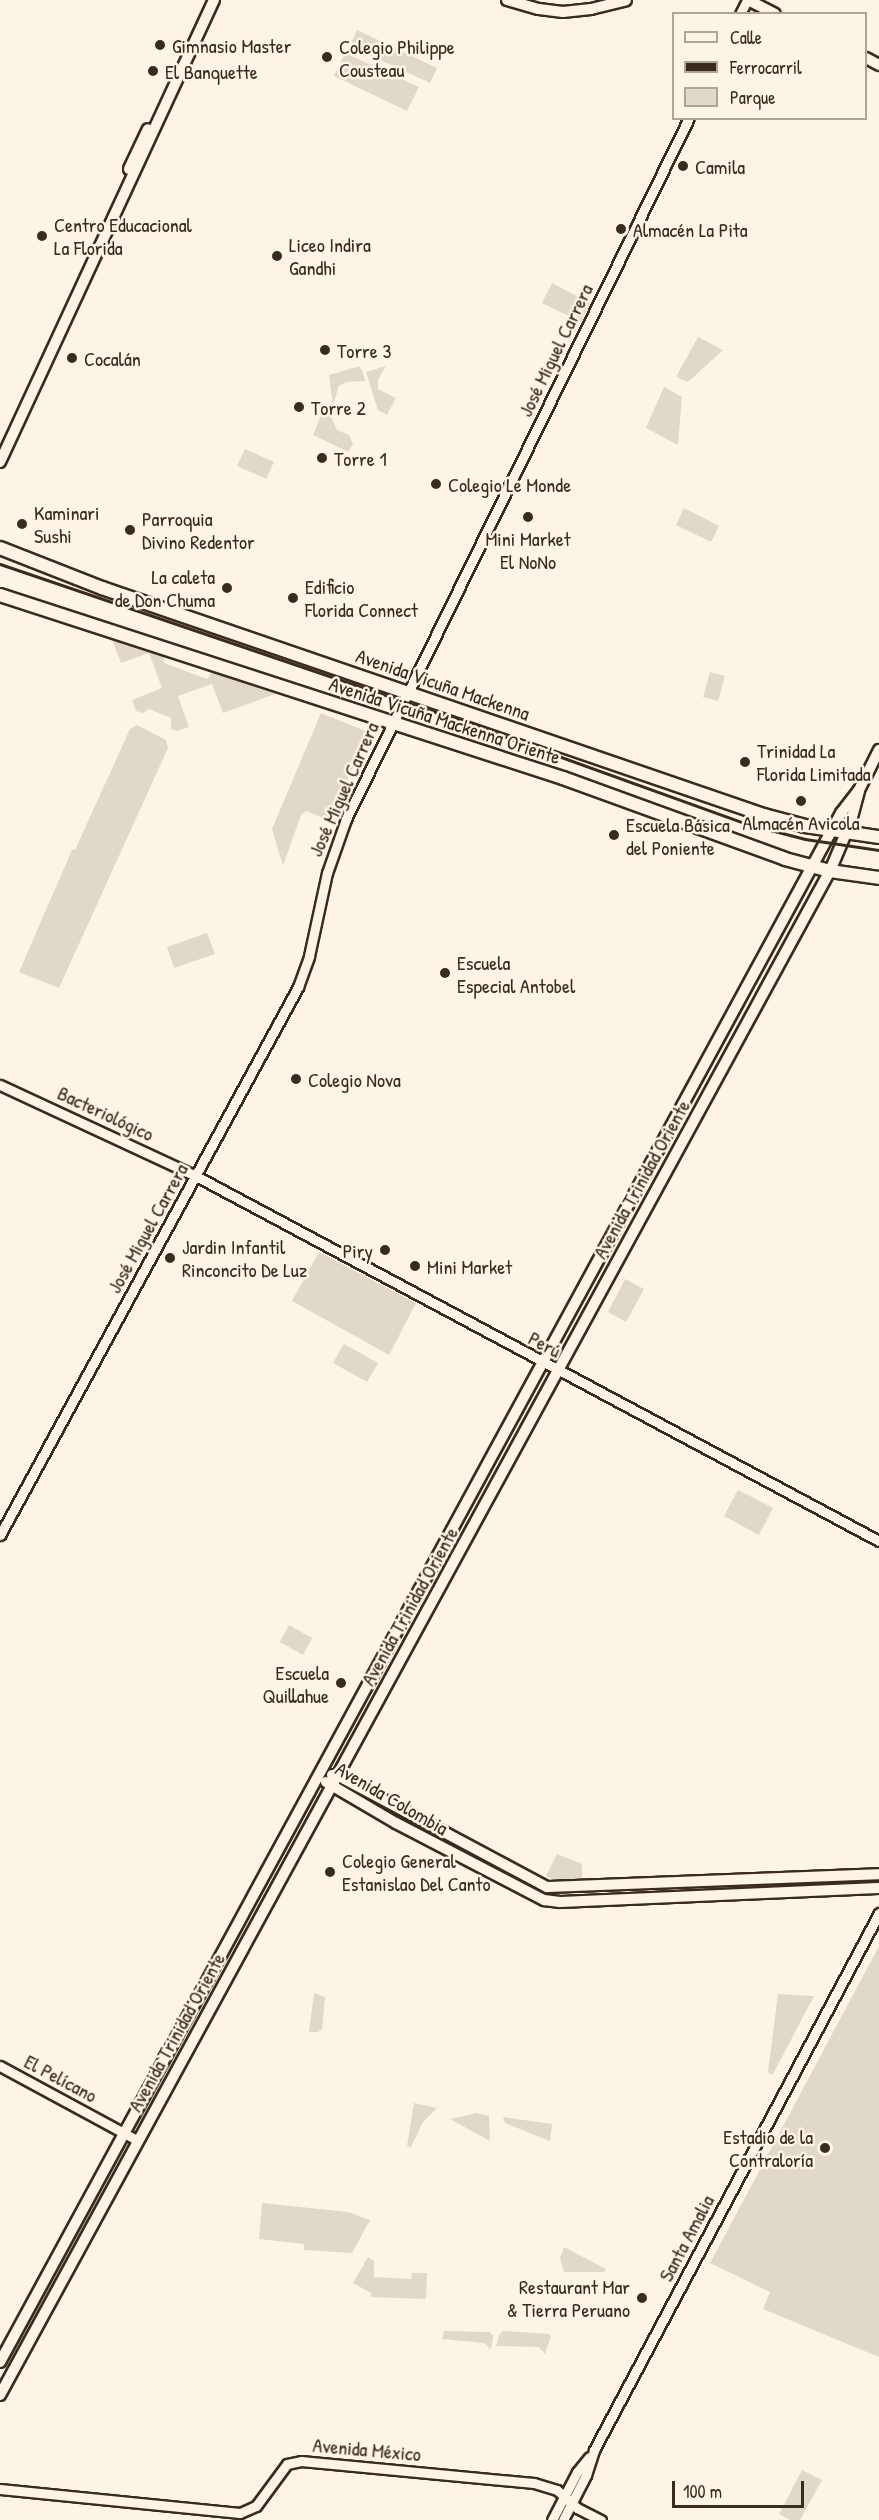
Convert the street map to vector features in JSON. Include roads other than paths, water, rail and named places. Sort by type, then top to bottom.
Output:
[{"type":"main road","points":[[101,241],[104,225],[207,0]]},
{"type":"main road","points":[[0,462],[214,0]]},
{"type":"main road","points":[[507,0],[563,12],[591,9],[626,0]]},
{"type":"main road","points":[[748,0],[771,12]]},
{"type":"main road","name":"Avenida Vicuña Mackenna","points":[[0,548],[102,588],[764,814],[832,831],[879,837]]},
{"type":"main road","name":"Avenida Vicuña Mackenna Oriente","points":[[0,595],[99,625],[391,724],[602,791],[703,831],[812,867],[879,878]]},
{"type":"main road","points":[[859,790],[879,750]]},
{"type":"main road","name":"Avenida Trinidad Oriente","points":[[0,2362],[845,805],[859,790]]},
{"type":"main road","name":"Avenida Trinidad Oriente","points":[[0,2395],[830,871],[846,833],[859,790]]},
{"type":"main road","name":"Avenida Colombia","points":[[319,1775],[337,1775],[547,1887],[879,1874]]},
{"type":"main road","name":"Avenida Colombia","points":[[319,1775],[331,1787],[544,1900],[560,1902],[879,1888]]},
{"type":"street","name":"José Miguel Carrera","points":[[0,1535],[298,987],[309,956],[327,873],[337,841],[406,693],[688,120]]},
{"type":"street","name":"Bacteriológico","points":[[0,1085],[196,1176]]},
{"type":"street","name":"Perú","points":[[196,1176],[542,1363],[879,1541]]},
{"type":"street","name":"Santa Amalia","points":[[563,2520],[577,2472],[594,2450],[878,1914],[879,1905]]},
{"type":"street","name":"El Pelícano","points":[[0,2066],[138,2140]]},
{"type":"street","name":"Avenida México","points":[[0,2489],[240,2513],[253,2509],[284,2468],[297,2461],[534,2483],[553,2488],[601,2520]]},
{"type":"street","name":"Santa Amalia","points":[[552,2520],[568,2500]]},
{"type":"railway","points":[[0,564],[450,717],[747,824],[805,839],[879,850]]},
{"type":"place","name":"Gimnasio Master","points":[[160,45]]},
{"type":"place","name":"Colegio Philippe Cousteau","points":[[327,57]]},
{"type":"place","name":"El Banquette","points":[[153,71]]},
{"type":"place","name":"Camila","points":[[683,166]]},
{"type":"place","name":"Almacén La Pita","points":[[621,229]]},
{"type":"place","name":"Centro Educacional La Florida","points":[[42,236]]},
{"type":"place","name":"Liceo Indira Gandhi","points":[[277,256]]},
{"type":"place","name":"Torre 3","points":[[325,350]]},
{"type":"place","name":"Cocalán","points":[[72,358]]},
{"type":"place","name":"Torre 2","points":[[299,407]]},
{"type":"place","name":"Torre 1","points":[[322,458]]},
{"type":"place","name":"Colegio Le Monde","points":[[436,484]]},
{"type":"place","name":"Mini Market El NoNo","points":[[528,517]]},
{"type":"place","name":"Kaminari Sushi","points":[[22,524]]},
{"type":"place","name":"Parroquia Divino Redentor","points":[[130,530]]},
{"type":"place","name":"La caleta de Don Chuma","points":[[227,588]]},
{"type":"place","name":"Edificio Florida Connect","points":[[293,598]]},
{"type":"place","name":"Trinidad La Florida Limitada","points":[[745,762]]},
{"type":"place","name":"Almacén Avicola","points":[[801,801]]},
{"type":"place","name":"Escuela Básica del Poniente","points":[[614,835]]},
{"type":"place","name":"Escuela Especial Antobel","points":[[445,973]]},
{"type":"place","name":"Colegio Nova","points":[[296,1079]]},
{"type":"place","name":"Piry","points":[[385,1250]]},
{"type":"place","name":"Jardin Infantil Rinconcito De Luz","points":[[170,1258]]},
{"type":"place","name":"Mini Market","points":[[415,1266]]},
{"type":"place","name":"Escuela Quillahue","points":[[341,1683]]},
{"type":"place","name":"Colegio General Estanislao Del Canto","points":[[330,1872]]},
{"type":"place","name":"Estadio de la Contraloría","points":[[825,2148]]},
{"type":"place","name":"Restaurant Mar & Tierra Peruano","points":[[642,2298]]}]
